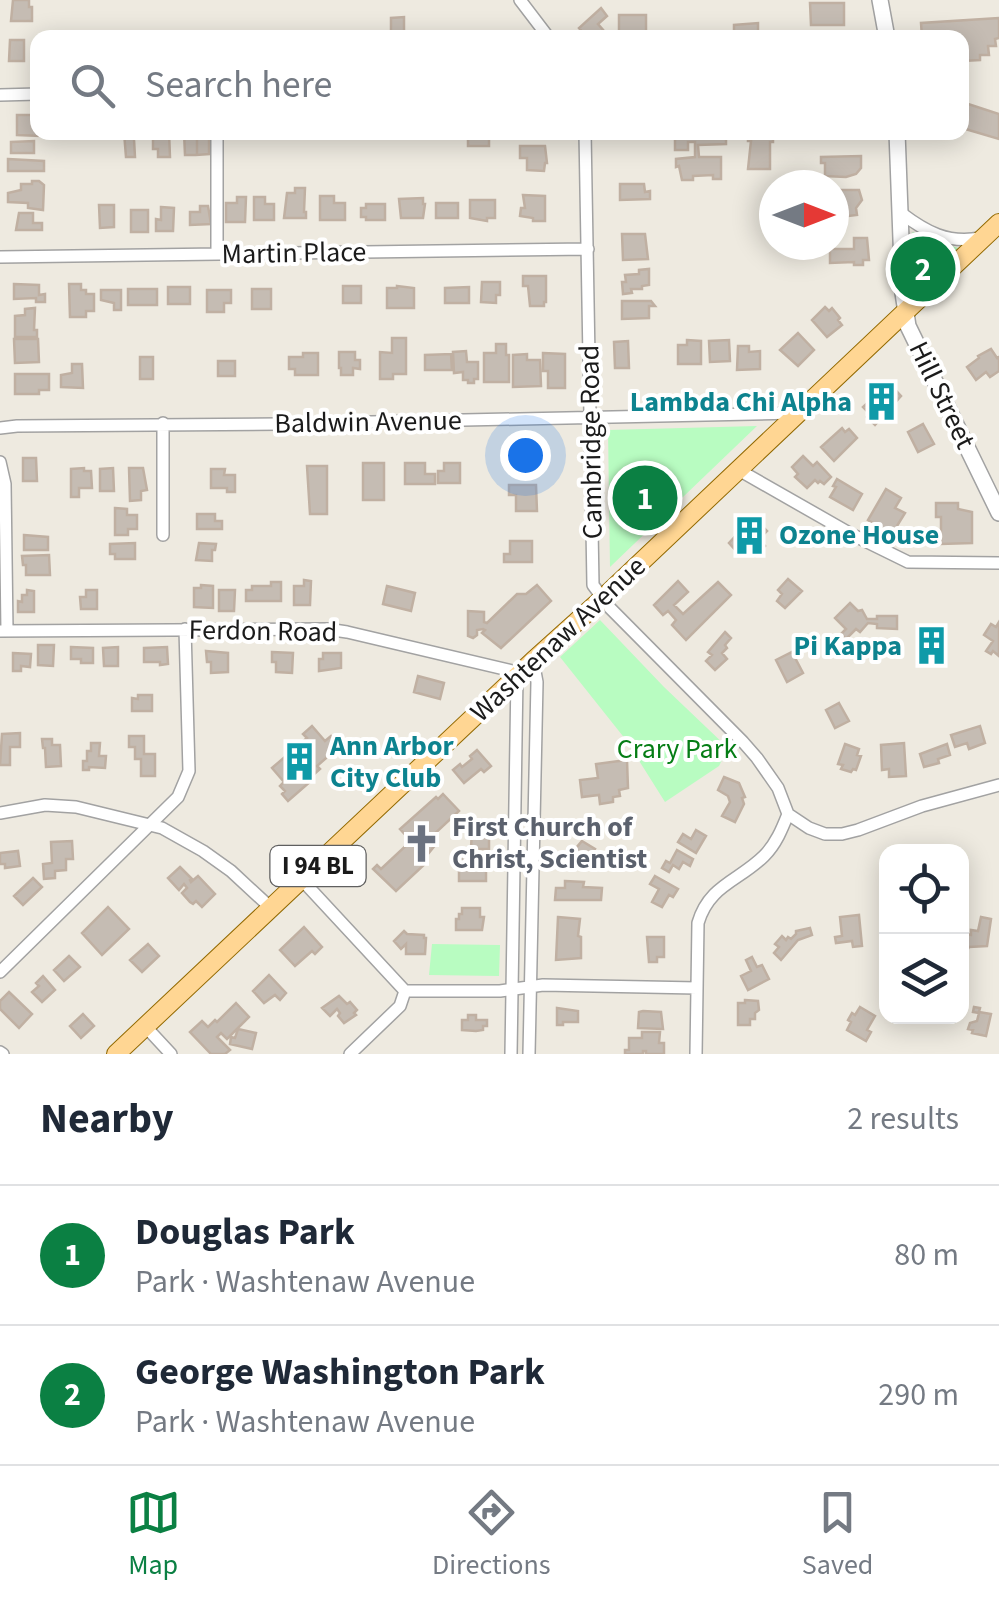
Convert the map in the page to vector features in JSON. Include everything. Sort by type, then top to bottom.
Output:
[{"type":"main road","name":"Washtenaw Avenue","points":[[116,1054],[999,223]]},
{"type":"street","points":[[520,0],[543,30]]},
{"type":"street","points":[[880,0],[886,30]]},
{"type":"street","points":[[0,95],[30,94]]},
{"type":"street","points":[[217,140],[218,254]]},
{"type":"street","name":"Cambridge Road","points":[[585,140],[593,585],[602,599]]},
{"type":"street","name":"Hill Street","points":[[897,140],[908,326],[999,513]]},
{"type":"street","points":[[901,212],[942,238],[965,240],[984,236]]},
{"type":"street","name":"Martin Place","points":[[0,257],[588,249]]},
{"type":"street","name":"Baldwin Avenue","points":[[0,428],[796,413]]},
{"type":"street","points":[[163,423],[163,535]]},
{"type":"street","points":[[0,462],[6,493],[4,631]]},
{"type":"street","points":[[737,469],[908,562],[999,562]]},
{"type":"street","points":[[602,599],[750,750],[778,788],[788,814],[809,828],[825,834],[842,834],[922,806],[999,786]]},
{"type":"street","points":[[0,972],[178,797],[189,771],[185,630]]},
{"type":"street","name":"Ferdon Road","points":[[4,631],[338,630],[524,670]]},
{"type":"street","points":[[511,1054],[517,773],[524,670]]},
{"type":"street","points":[[524,670],[537,682],[529,1054]]},
{"type":"street","points":[[517,773],[535,774]]},
{"type":"street","points":[[0,813],[45,805],[76,807],[162,828],[203,850],[272,909]]},
{"type":"street","points":[[696,1054],[698,923],[702,911],[713,894],[768,853],[788,814]]},
{"type":"street","points":[[302,880],[405,992],[544,986],[697,988]]},
{"type":"street","points":[[350,1054],[400,1006],[405,992]]},
{"type":"street","points":[[145,1026],[170,1054]]},
{"type":"green space","points":[[913,232],[958,248],[911,290],[908,238]]},
{"type":"green space","points":[[757,426],[610,567],[608,430]]},
{"type":"green space","name":"Crary Park","points":[[600,620],[728,748],[719,766],[665,802],[626,740],[560,657]]},
{"type":"green space","points":[[432,944],[500,945],[499,976],[429,975]]},
{"type":"building","points":[[13,0],[29,0],[32,21],[11,21]]},
{"type":"building","points":[[810,3],[844,3],[844,25],[811,25]]},
{"type":"building","points":[[601,8],[607,16],[598,24],[603,30],[579,28]]},
{"type":"building","points":[[619,15],[646,15],[646,30],[619,30]]},
{"type":"building","points":[[404,17],[404,30],[391,30],[391,18]]},
{"type":"building","points":[[999,18],[999,38],[995,39],[996,46],[988,46],[989,55],[969,61],[969,30],[921,30],[921,23]]},
{"type":"building","points":[[758,23],[758,30],[734,30],[734,25]]},
{"type":"building","points":[[10,40],[24,40],[24,61],[9,61]]},
{"type":"building","points":[[969,104],[999,114],[999,139],[969,130]]},
{"type":"building","points":[[17,115],[30,115],[30,136],[17,135]]},
{"type":"building","points":[[125,140],[134,140],[135,157],[126,157]]},
{"type":"building","points":[[153,140],[169,140],[170,157],[158,157],[158,149],[153,149]]},
{"type":"building","points":[[184,140],[197,140],[197,155],[185,155]]},
{"type":"building","points":[[197,140],[209,140],[209,154],[197,155]]},
{"type":"building","points":[[468,140],[489,140],[489,146],[468,146]]},
{"type":"building","points":[[675,140],[726,140],[726,144],[698,145],[699,157],[721,157],[721,179],[713,179],[713,175],[682,180],[676,159],[695,157],[695,142],[688,142],[688,150],[675,150]]},
{"type":"building","points":[[773,140],[770,169],[748,169],[748,141]]},
{"type":"building","points":[[34,141],[34,153],[11,153],[11,142]]},
{"type":"building","points":[[520,146],[545,146],[544,171],[527,170],[527,158],[520,158]]},
{"type":"building","points":[[861,156],[861,168],[849,176],[849,170],[825,170],[821,157]]},
{"type":"building","points":[[8,159],[44,161],[44,171],[8,171]]},
{"type":"building","points":[[32,181],[44,185],[43,210],[28,208],[28,203],[8,202],[8,193],[21,190],[21,184]]},
{"type":"building","points":[[620,184],[644,184],[650,199],[620,200]]},
{"type":"building","points":[[295,188],[305,188],[306,218],[284,218],[287,193],[295,193]]},
{"type":"building","points":[[849,190],[859,190],[862,200],[856,208],[857,215],[849,216]]},
{"type":"building","points":[[523,195],[545,196],[545,221],[520,216],[521,208],[525,208]]},
{"type":"building","points":[[320,196],[334,196],[334,203],[345,203],[345,220],[320,220]]},
{"type":"building","points":[[237,197],[246,197],[245,222],[226,222],[226,203],[237,203]]},
{"type":"building","points":[[254,197],[265,197],[265,204],[274,204],[274,220],[254,220]]},
{"type":"building","points":[[423,198],[423,218],[401,218],[399,199]]},
{"type":"building","points":[[470,200],[495,200],[495,218],[470,218]]},
{"type":"building","points":[[436,203],[458,203],[458,218],[436,218]]},
{"type":"building","points":[[366,204],[385,204],[385,220],[361,217],[361,208],[366,208]]},
{"type":"building","points":[[99,205],[114,205],[114,227],[100,228]]},
{"type":"building","points":[[200,206],[208,206],[211,224],[190,225],[190,212],[200,212]]},
{"type":"building","points":[[161,207],[174,208],[173,231],[156,231]]},
{"type":"building","points":[[131,210],[148,210],[148,232],[131,232]]},
{"type":"building","points":[[19,213],[33,213],[33,223],[42,223],[42,230],[16,230]]},
{"type":"building","points":[[622,234],[645,234],[648,259],[623,260]]},
{"type":"building","points":[[854,238],[867,238],[869,260],[863,260],[863,265],[830,263],[849,260],[849,249],[854,249]]},
{"type":"building","points":[[649,269],[649,285],[623,294],[625,275]]},
{"type":"building","points":[[523,276],[546,276],[544,306],[530,306]]},
{"type":"building","points":[[482,282],[500,282],[496,303],[481,302]]},
{"type":"building","points":[[14,284],[39,285],[39,295],[45,294],[45,302],[36,302],[36,298],[14,299]]},
{"type":"building","points":[[69,284],[81,284],[86,294],[94,294],[94,311],[86,311],[86,317],[70,317]]},
{"type":"building","points":[[343,286],[361,286],[361,303],[343,303]]},
{"type":"building","points":[[168,287],[190,287],[190,304],[168,304]]},
{"type":"building","points":[[469,287],[469,303],[445,303],[445,288]]},
{"type":"building","points":[[387,288],[414,288],[414,308],[387,308]]},
{"type":"building","points":[[128,289],[157,289],[157,305],[128,305]]},
{"type":"building","points":[[252,289],[271,289],[271,309],[252,309]]},
{"type":"building","points":[[101,290],[121,290],[121,310],[114,310],[114,303],[101,300]]},
{"type":"building","points":[[207,290],[231,290],[231,303],[224,303],[224,312],[207,312]]},
{"type":"building","points":[[622,301],[651,301],[655,306],[649,306],[649,318],[622,319]]},
{"type":"building","points":[[825,307],[829,311],[832,308],[842,325],[827,337],[812,320]]},
{"type":"building","points":[[35,308],[37,337],[15,337],[15,316]]},
{"type":"building","points":[[798,333],[814,350],[798,366],[780,350]]},
{"type":"building","points":[[392,338],[406,338],[406,374],[380,379],[380,352],[392,353]]},
{"type":"building","points":[[14,339],[38,339],[39,362],[15,363]]},
{"type":"building","points":[[687,340],[701,341],[701,364],[678,364],[678,345],[687,345]]},
{"type":"building","points":[[729,340],[730,361],[710,362],[709,341]]},
{"type":"building","points":[[628,341],[629,368],[615,368],[614,342]]},
{"type":"building","points":[[496,344],[506,344],[509,382],[484,382],[484,353],[496,353]]},
{"type":"building","points":[[738,346],[749,346],[749,352],[760,351],[760,369],[737,370]]},
{"type":"building","points":[[991,349],[999,357],[999,371],[990,377],[986,372],[976,380],[967,367]]},
{"type":"building","points":[[466,351],[467,362],[478,362],[478,379],[474,383],[463,380],[463,372],[454,373],[453,352]]},
{"type":"building","points":[[339,352],[355,352],[360,369],[353,368],[353,375],[341,375]]},
{"type":"building","points":[[303,353],[318,353],[318,375],[295,375],[295,369],[289,369],[289,357],[303,357]]},
{"type":"building","points":[[543,353],[565,354],[565,388],[548,388]]},
{"type":"building","points":[[451,354],[452,370],[425,370],[425,355]]},
{"type":"building","points":[[527,354],[527,360],[540,360],[541,386],[513,387],[513,355]]},
{"type":"building","points":[[140,357],[153,357],[153,379],[140,379]]},
{"type":"building","points":[[218,361],[235,361],[235,376],[218,376]]},
{"type":"building","points":[[72,364],[82,364],[83,388],[61,387],[61,375],[72,373]]},
{"type":"building","points":[[15,374],[49,374],[49,390],[15,394]]},
{"type":"building","name":"Lambda Chi Alpha","points":[[889,383],[901,396],[875,425],[863,407]]},
{"type":"building","points":[[923,424],[934,444],[918,452],[908,432]]},
{"type":"building","points":[[842,428],[845,432],[849,429],[857,438],[834,461],[821,447]]},
{"type":"building","points":[[541,440],[544,456],[525,457],[525,441]]},
{"type":"building","points":[[803,456],[813,466],[817,462],[831,477],[824,484],[815,480],[807,488],[795,477],[798,474],[792,467]]},
{"type":"building","points":[[23,458],[36,458],[37,481],[23,481]]},
{"type":"building","points":[[363,463],[384,463],[384,500],[363,500]]},
{"type":"building","points":[[405,463],[425,463],[425,474],[435,474],[435,484],[405,484]]},
{"type":"building","points":[[444,463],[460,463],[460,483],[438,483],[438,471],[444,471]]},
{"type":"building","points":[[307,466],[327,466],[327,514],[310,514]]},
{"type":"building","points":[[113,468],[114,491],[100,491],[100,469]]},
{"type":"building","points":[[129,468],[143,468],[147,490],[141,491],[141,500],[130,501]]},
{"type":"building","points":[[71,469],[91,471],[92,488],[79,488],[79,497],[71,497]]},
{"type":"building","points":[[211,469],[225,469],[224,475],[235,475],[235,492],[211,488]]},
{"type":"building","points":[[837,479],[862,494],[853,510],[830,497]]},
{"type":"building","points":[[509,485],[536,485],[537,511],[516,511],[516,495],[509,495]]},
{"type":"building","points":[[886,489],[901,498],[895,508],[905,513],[892,534],[868,520]]},
{"type":"building","points":[[936,503],[958,503],[958,509],[972,512],[972,543],[941,544],[941,517],[936,517]]},
{"type":"building","points":[[115,508],[127,509],[127,515],[137,515],[137,529],[128,529],[128,535],[115,535]]},
{"type":"building","points":[[197,514],[215,514],[215,521],[222,521],[222,529],[197,529]]},
{"type":"building","name":"Ozone House","points":[[753,517],[767,531],[759,539],[765,546],[755,556],[747,548],[739,554],[729,543]]},
{"type":"building","points":[[24,535],[48,537],[48,550],[24,550]]},
{"type":"building","points":[[510,541],[532,541],[532,562],[504,562],[504,554],[510,554]]},
{"type":"building","points":[[135,543],[135,559],[115,559],[115,554],[110,554],[110,544]]},
{"type":"building","points":[[199,543],[216,544],[212,561],[196,560]]},
{"type":"building","points":[[49,555],[50,575],[26,575],[22,556]]},
{"type":"building","points":[[788,579],[802,591],[785,608],[777,601],[782,594],[778,590]]},
{"type":"building","points":[[304,580],[311,581],[310,605],[294,605],[294,586],[304,586]]},
{"type":"building","points":[[678,581],[688,592],[674,605],[683,614],[718,582],[731,595],[686,640],[672,625],[676,620],[668,611],[663,615],[654,605]]},
{"type":"building","points":[[271,582],[281,582],[281,601],[246,601],[246,590],[252,590],[252,586],[271,586]]},
{"type":"building","points":[[537,585],[551,601],[501,648],[482,633],[483,629],[477,630],[473,638],[468,636],[468,611],[484,612],[487,623],[517,594],[526,594]]},
{"type":"building","points":[[213,586],[213,608],[194,607],[194,588]]},
{"type":"building","points":[[387,586],[415,593],[411,611],[383,604]]},
{"type":"building","points":[[27,590],[34,591],[34,612],[18,612],[18,601],[22,602]]},
{"type":"building","points":[[86,590],[97,590],[97,609],[81,609],[80,597],[86,597]]},
{"type":"building","points":[[219,590],[235,590],[234,611],[219,611]]},
{"type":"building","points":[[850,603],[862,610],[867,619],[897,616],[897,629],[877,628],[877,624],[868,623],[846,639],[841,634],[846,629],[835,618]]},
{"type":"building","points":[[999,622],[999,656],[986,651],[993,641],[984,635],[991,624],[996,627]]},
{"type":"building","points":[[725,632],[731,638],[722,653],[727,659],[715,670],[706,661],[712,655],[708,652]]},
{"type":"building","name":"Pi Kappa","points":[[921,637],[944,637],[944,654],[921,654]]},
{"type":"building","points":[[38,645],[54,645],[53,666],[38,665]]},
{"type":"building","points":[[71,647],[93,648],[93,663],[71,659]]},
{"type":"building","points":[[118,647],[118,666],[104,666],[103,648]]},
{"type":"building","points":[[167,647],[168,664],[144,662],[144,648]]},
{"type":"building","points":[[206,651],[228,653],[228,672],[211,673]]},
{"type":"building","points":[[272,652],[293,653],[292,673],[276,672]]},
{"type":"building","points":[[792,652],[803,673],[787,682],[776,660]]},
{"type":"building","points":[[13,653],[31,654],[30,667],[21,666],[21,671],[13,671]]},
{"type":"building","points":[[323,653],[341,653],[341,668],[319,671]]},
{"type":"building","points":[[418,676],[444,683],[440,699],[414,692]]},
{"type":"building","points":[[138,695],[152,695],[152,711],[132,711],[132,698],[138,699]]},
{"type":"building","points":[[839,703],[849,721],[835,728],[826,710]]},
{"type":"building","name":"Ann Arbor City Club","points":[[312,726],[325,741],[331,736],[340,746],[317,766],[320,769],[312,776],[307,774],[312,780],[288,801],[280,786],[284,782],[272,768],[294,749],[301,758],[311,754],[302,742],[307,738],[303,734]]},
{"type":"building","points":[[980,726],[985,743],[969,749],[967,743],[955,747],[951,735]]},
{"type":"building","points":[[20,733],[20,747],[10,747],[10,765],[0,765],[2,734]]},
{"type":"building","points":[[129,736],[144,736],[144,754],[155,754],[155,776],[141,776],[141,759],[135,759],[135,747],[129,747]]},
{"type":"building","points":[[42,739],[52,739],[52,745],[60,745],[61,766],[46,767]]},
{"type":"building","points":[[91,743],[100,743],[99,756],[106,756],[105,768],[83,770]]},
{"type":"building","points":[[904,743],[906,776],[889,777],[889,769],[882,770],[881,745]]},
{"type":"building","points":[[845,744],[859,749],[857,755],[861,756],[856,770],[851,772],[838,764]]},
{"type":"building","points":[[947,744],[950,755],[924,767],[920,754]]},
{"type":"building","points":[[477,750],[491,766],[464,783],[453,770],[472,759],[470,756]]},
{"type":"building","points":[[627,760],[628,788],[619,790],[620,796],[613,797],[613,802],[600,804],[599,795],[582,797],[580,780],[598,778],[596,764]]},
{"type":"building","points":[[724,777],[739,783],[745,797],[735,822],[722,816],[730,802],[718,790]]},
{"type":"building","name":"First Church of Christ, Scientist","points":[[443,794],[459,811],[430,838],[436,844],[424,859],[427,862],[396,891],[373,869],[377,865],[381,869],[411,841],[400,829]]},
{"type":"building","points":[[472,827],[489,827],[489,849],[471,849]]},
{"type":"building","points":[[696,830],[706,836],[696,853],[678,842],[683,834],[691,839]]},
{"type":"building","points":[[72,841],[73,859],[66,859],[66,870],[55,871],[55,878],[44,879],[43,864],[52,863],[51,842]]},
{"type":"building","points":[[582,841],[595,849],[587,863],[571,854]]},
{"type":"building","points":[[677,850],[693,859],[690,866],[683,862],[679,869],[673,865],[669,872],[662,868],[666,861],[670,863]]},
{"type":"building","points":[[18,851],[20,866],[5,868],[5,864],[0,864],[0,853]]},
{"type":"building","points":[[455,853],[465,854],[464,866],[478,866],[478,860],[486,860],[486,881],[459,881]]},
{"type":"building","points":[[180,867],[191,882],[198,876],[215,894],[202,907],[182,893],[187,888],[184,884],[179,890],[168,878]]},
{"type":"building","points":[[655,876],[678,889],[662,907],[652,902],[659,889],[650,884]]},
{"type":"building","points":[[33,878],[42,887],[23,905],[14,896]]},
{"type":"building","points":[[565,881],[602,888],[601,900],[555,900],[556,888],[565,888]]},
{"type":"building","points":[[108,907],[129,929],[102,955],[82,933]]},
{"type":"building","points":[[462,908],[480,908],[480,917],[484,917],[482,930],[456,930]]},
{"type":"building","points":[[859,915],[862,946],[853,947],[852,941],[836,943],[835,937],[842,936],[840,917]]},
{"type":"building","points":[[558,917],[580,919],[581,958],[556,960]]},
{"type":"building","points":[[981,917],[991,919],[987,946],[969,947],[971,930],[978,931]]},
{"type":"building","points":[[304,927],[322,947],[295,966],[280,950]]},
{"type":"building","points":[[810,928],[812,935],[798,940],[781,960],[774,953],[782,936],[791,939],[796,931]]},
{"type":"building","points":[[404,931],[424,935],[425,954],[406,954],[406,944],[401,949],[394,941]]},
{"type":"building","points":[[647,937],[664,937],[664,957],[657,957],[657,962],[649,962]]},
{"type":"building","points":[[148,944],[159,956],[142,972],[130,960]]},
{"type":"building","points":[[69,956],[80,967],[64,981],[54,970]]},
{"type":"building","points":[[752,957],[757,967],[762,965],[769,979],[748,990],[741,976],[751,971],[746,960]]},
{"type":"building","points":[[269,975],[286,993],[280,1000],[275,995],[264,1003],[253,991]]},
{"type":"building","points":[[43,976],[55,990],[42,1002],[32,992]]},
{"type":"building","points":[[9,992],[32,1014],[19,1028],[0,1009],[0,1001]]},
{"type":"building","points":[[339,996],[357,1010],[344,1023],[337,1009],[330,1016],[322,1008]]},
{"type":"building","points":[[758,1001],[759,1010],[755,1019],[750,1019],[750,1025],[738,1025],[738,1003]]},
{"type":"building","points":[[236,1003],[249,1017],[227,1039],[221,1033],[217,1037],[230,1050],[211,1054],[190,1032],[202,1021],[208,1027],[217,1022]]},
{"type":"building","points":[[860,1007],[875,1016],[866,1041],[847,1030],[851,1022],[848,1020]]},
{"type":"building","points":[[974,1007],[991,1014],[986,1036],[968,1029],[970,1023],[977,1021],[979,1013],[973,1012]]},
{"type":"building","points":[[557,1008],[578,1011],[578,1022],[557,1025]]},
{"type":"building","points":[[639,1012],[661,1012],[663,1029],[638,1028]]},
{"type":"building","points":[[83,1014],[94,1026],[81,1038],[70,1026]]},
{"type":"building","points":[[468,1015],[487,1020],[487,1026],[483,1030],[462,1030],[462,1020],[468,1020]]},
{"type":"building","points":[[238,1029],[256,1033],[252,1049],[230,1044]]},
{"type":"building","points":[[642,1032],[660,1032],[664,1054],[625,1054],[629,1038],[642,1038]]},
{"type":"place","name":"George Washington Park","points":[[923,269]]},
{"type":"place","name":"Lambda Chi Alpha","points":[[882,402]]},
{"type":"place","name":"Douglas Park","points":[[645,498]]},
{"type":"place","name":"Ozone House","points":[[749,535]]},
{"type":"place","name":"Pi Kappa","points":[[932,646]]},
{"type":"place","name":"Ann Arbor City Club","points":[[300,762]]},
{"type":"place","name":"First Church of Christ, Scientist","points":[[422,843]]}]
